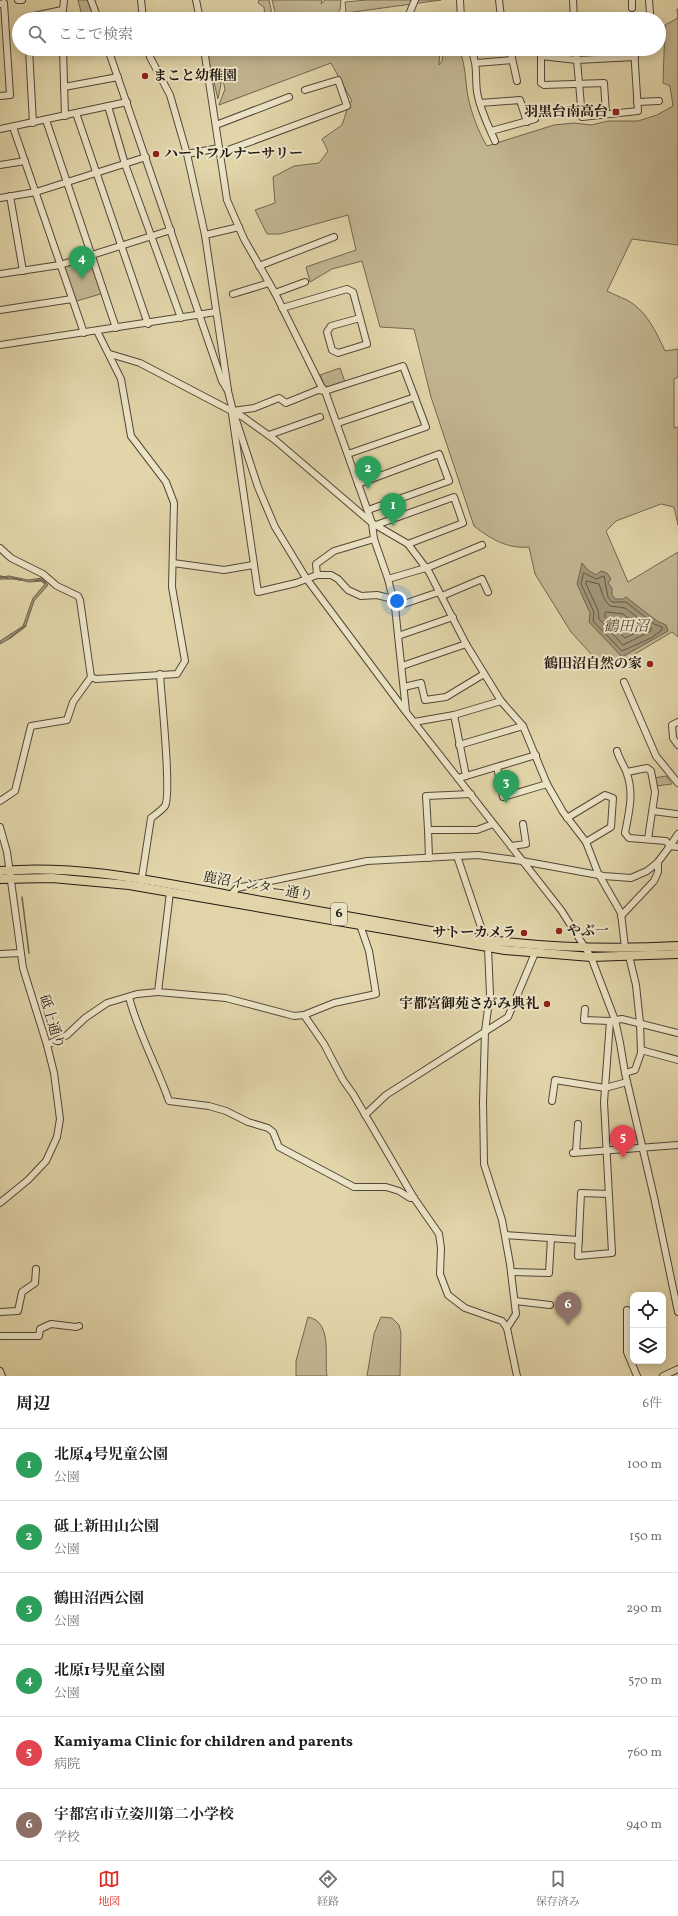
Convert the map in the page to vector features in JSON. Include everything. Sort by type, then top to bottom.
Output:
[{"type":"main road","name":"鹿沼インター通り","points":[[0,871],[10,874],[72,871],[359,922],[488,948],[535,953],[591,956],[678,946]]},
{"type":"main road","name":"鹿沼インター通り","points":[[0,879],[10,874]]},
{"type":"main road","name":"鹿沼インター通り","points":[[140,883],[170,892],[228,899]]},
{"type":"main road","name":"鹿沼インター通り","points":[[359,922],[539,946],[678,954]]},
{"type":"street","points":[[53,12],[62,10],[64,0]]},
{"type":"street","points":[[91,0],[95,12]]},
{"type":"street","points":[[141,0],[142,12]]},
{"type":"street","points":[[196,0],[199,12]]},
{"type":"street","points":[[410,12],[416,0]]},
{"type":"street","points":[[460,0],[461,12]]},
{"type":"street","points":[[499,0],[500,12]]},
{"type":"street","points":[[573,0],[574,12]]},
{"type":"street","points":[[632,0],[632,8]]},
{"type":"street","points":[[649,0],[650,12]]},
{"type":"street","points":[[0,4],[4,3],[3,48],[8,68],[10,95],[0,96]]},
{"type":"street","points":[[29,56],[33,123]]},
{"type":"street","points":[[63,56],[65,116]]},
{"type":"street","points":[[110,56],[222,381],[228,391]]},
{"type":"street","points":[[150,56],[164,81],[172,100],[188,154],[204,235],[228,391],[258,488],[275,527],[306,578],[406,712],[561,910],[591,956],[612,1020],[625,1073],[654,1197],[678,1312]]},
{"type":"street","points":[[205,56],[227,200],[259,266],[275,293],[325,391],[374,524],[374,539],[388,579],[395,607],[406,712]]},
{"type":"street","points":[[474,56],[482,114],[495,141]]},
{"type":"street","points":[[511,56],[517,81]]},
{"type":"street","points":[[577,56],[577,60],[579,85],[582,117],[638,111],[635,57],[577,60],[541,56],[541,83],[544,85],[579,85],[604,82],[606,114]]},
{"type":"street","points":[[476,63],[512,60]]},
{"type":"street","points":[[0,67],[8,68]]},
{"type":"street","points":[[64,87],[118,77]]},
{"type":"street","points":[[188,154],[220,150],[347,106],[338,80],[305,90]]},
{"type":"street","points":[[216,125],[289,97]]},
{"type":"street","points":[[480,103],[520,100],[526,122]]},
{"type":"street","points":[[637,102],[659,101]]},
{"type":"street","points":[[0,129],[127,102]]},
{"type":"street","points":[[108,106],[125,164],[182,318]]},
{"type":"street","points":[[76,113],[148,324]]},
{"type":"street","points":[[46,120],[116,328]]},
{"type":"street","points":[[491,132],[535,120]]},
{"type":"street","points":[[14,127],[84,333]]},
{"type":"street","points":[[0,198],[36,192],[146,157]]},
{"type":"street","points":[[0,165],[25,161]]},
{"type":"street","points":[[10,196],[23,271]]},
{"type":"street","points":[[204,235],[239,227]]},
{"type":"street","points":[[0,274],[60,265],[171,230]]},
{"type":"street","points":[[259,266],[334,237]]},
{"type":"street","points":[[275,293],[305,282]]},
{"type":"street","points":[[233,294],[269,283]]},
{"type":"street","points":[[282,308],[348,288],[353,292],[360,318],[367,344],[338,353],[332,350],[327,332],[331,326],[360,318]]},
{"type":"street","points":[[0,310],[72,299]]},
{"type":"street","points":[[0,345],[148,324],[216,312]]},
{"type":"street","points":[[91,677],[96,680],[160,674],[178,674],[185,662],[172,587],[174,503],[166,482],[132,436],[120,379],[110,354],[97,331]]},
{"type":"street","points":[[110,354],[140,362],[233,411],[269,435],[374,524],[408,544],[425,567],[441,594],[466,644],[484,674],[501,701],[523,726],[547,784],[567,818],[586,842],[600,875],[621,916],[627,952],[636,985],[641,1050],[635,1070],[625,1073]]},
{"type":"street","points":[[233,411],[254,408],[279,398],[286,402],[318,390],[325,391],[403,366],[426,427],[348,454]]},
{"type":"street","points":[[338,423],[415,397]]},
{"type":"street","points":[[233,411],[231,416],[258,592],[296,583],[317,575],[330,575],[338,579],[348,590],[361,596],[377,595],[393,599]]},
{"type":"street","points":[[269,435],[320,417]]},
{"type":"street","points":[[358,484],[439,454],[449,481],[368,510]]},
{"type":"street","points":[[374,524],[454,497],[463,524],[408,544]]},
{"type":"street","points":[[317,575],[316,564],[334,551],[374,539]]},
{"type":"street","points":[[388,579],[429,567],[482,545]]},
{"type":"street","points":[[0,548],[11,558],[43,574],[57,586],[78,596],[80,600],[91,677],[73,702],[68,720],[31,726],[15,792],[0,801]]},
{"type":"street","points":[[173,563],[224,570],[254,565]]},
{"type":"street","points":[[395,607],[441,594],[482,578],[488,592]]},
{"type":"street","points":[[398,636],[453,617]]},
{"type":"street","points":[[402,666],[466,644]]},
{"type":"street","points":[[140,883],[151,818],[165,806],[167,800],[167,775],[160,674]]},
{"type":"street","points":[[404,687],[421,683],[425,700],[446,697],[484,674]]},
{"type":"street","points":[[624,682],[656,756],[678,783]]},
{"type":"street","points":[[414,722],[454,715],[501,701]]},
{"type":"street","points":[[454,715],[466,776]]},
{"type":"street","points":[[678,722],[672,725],[673,738],[678,745]]},
{"type":"street","points":[[459,745],[523,726]]},
{"type":"street","points":[[617,751],[624,769],[627,772],[632,796],[625,833],[629,838],[666,841],[670,846],[678,847]]},
{"type":"street","points":[[458,778],[536,755]]},
{"type":"street","points":[[497,767],[503,797],[547,784]]},
{"type":"street","points":[[627,772],[647,768],[651,771],[654,792],[653,811],[648,839]]},
{"type":"street","points":[[429,858],[426,796],[471,794]]},
{"type":"street","points":[[567,818],[606,795],[613,798],[611,827],[586,842]]},
{"type":"street","points":[[653,811],[676,814]]},
{"type":"street","points":[[428,830],[477,830],[493,824]]},
{"type":"street","points":[[511,846],[526,844],[523,824]]},
{"type":"street","name":"砥上通り","points":[[0,827],[5,841],[20,953],[26,983],[47,1045],[60,1119],[57,1137],[46,1161],[0,1203]]},
{"type":"street","points":[[228,899],[237,888],[367,861],[457,856],[478,856],[522,861],[600,875],[631,878],[640,875],[658,862],[678,834]]},
{"type":"street","points":[[457,856],[488,948],[490,994],[485,1031],[483,1102],[484,1164],[502,1220],[511,1272],[516,1314],[507,1328]]},
{"type":"street","points":[[621,916],[654,881],[658,872],[658,862]]},
{"type":"street","points":[[158,992],[170,892]]},
{"type":"street","points":[[47,1045],[67,1035],[85,1018],[107,1003],[129,997],[158,992],[226,998],[294,1016],[304,1015],[334,1003],[376,994],[369,951],[359,922]]},
{"type":"street","points":[[0,954],[20,953]]},
{"type":"street","points":[[365,1115],[386,1095],[508,1017],[535,953]]},
{"type":"street","points":[[129,997],[133,1013],[161,1077],[169,1101],[209,1106],[226,1111],[248,1122],[268,1128],[273,1132],[279,1147],[354,1187],[386,1187],[399,1191],[410,1198],[414,1198]]},
{"type":"street","points":[[584,1009],[584,1020],[622,1019],[678,1033]]},
{"type":"street","points":[[304,1015],[324,1044],[343,1080],[353,1094],[414,1198],[439,1234],[441,1248],[440,1274],[448,1295],[465,1308],[502,1321],[507,1328],[517,1376]]},
{"type":"street","points":[[608,1194],[581,1193],[578,1256],[612,1253],[606,1149],[605,1088],[612,1020]]},
{"type":"street","points":[[641,1050],[678,1060]]},
{"type":"street","points":[[552,1101],[555,1080],[605,1088],[627,1082]]},
{"type":"street","points":[[578,1124],[574,1152],[678,1145]]},
{"type":"street","points":[[504,1235],[579,1240]]},
{"type":"street","points":[[511,1272],[549,1273],[550,1238]]},
{"type":"street","points":[[0,1312],[18,1311],[22,1292],[35,1283],[36,1269]]},
{"type":"street","points":[[514,1301],[550,1305]]},
{"type":"street","points":[[626,1310],[627,1352],[637,1376]]},
{"type":"street","points":[[0,1336],[39,1336],[40,1329],[51,1324],[76,1327],[79,1326]]},
{"type":"street","points":[[663,1376],[678,1369]]},
{"type":"street","points":[[0,1371],[2,1376]]},
{"type":"shaded area","points":[[78,0],[91,0],[96,12],[81,12]]},
{"type":"shaded area","points":[[259,0],[269,0],[272,12],[264,12],[264,7],[258,3]]},
{"type":"shaded area","points":[[272,0],[322,0],[321,4],[325,0],[341,0],[339,12],[275,12]]},
{"type":"shaded area","points":[[366,0],[441,0],[353,12],[346,12],[345,2]]},
{"type":"shaded area","points":[[678,18],[678,245],[632,239],[607,291],[627,300],[640,310],[650,322],[665,351],[678,349],[678,377],[674,379],[674,428],[678,427],[678,525],[674,507],[661,504],[616,521],[606,531],[628,582],[678,552],[678,637],[672,632],[620,663],[603,667],[571,632],[535,574],[529,547],[506,545],[474,526],[431,397],[414,329],[380,327],[362,261],[332,269],[310,282],[306,267],[356,250],[348,215],[280,234],[267,234],[255,210],[275,203],[273,177],[294,166],[319,163],[328,151],[322,139],[342,125],[349,104],[352,101],[331,63],[219,105],[225,89],[220,68],[221,84],[218,99],[208,56],[440,56],[439,65],[443,56],[461,56],[471,110],[478,129],[487,146],[554,125],[574,123],[591,125],[608,121],[638,121],[657,115],[673,106],[670,86],[663,83],[664,56],[666,56],[666,24]]},
{"type":"shaded area","points":[[92,256],[104,293],[73,302],[60,265]]},
{"type":"shaded area","points":[[340,368],[345,382],[329,387],[325,386],[320,375]]},
{"type":"shaded area","points":[[666,776],[672,784],[656,786],[654,778]]},
{"type":"shaded area","points":[[308,1317],[316,1320],[324,1333],[326,1341],[327,1376],[296,1376],[296,1361]]},
{"type":"shaded area","points":[[381,1317],[392,1318],[399,1325],[401,1333],[400,1376],[367,1376],[374,1334]]},
{"type":"water","name":"鶴田沼","points":[[582,563],[588,570],[596,575],[601,571],[607,573],[611,579],[608,583],[612,588],[612,595],[615,599],[623,599],[626,597],[657,621],[666,625],[668,631],[622,657],[589,622],[590,613],[577,584]]},
{"type":"water","points":[[9,576],[28,580],[42,578],[48,585],[34,601],[26,625],[9,639],[0,644],[0,641],[23,626],[33,598],[45,584],[41,581],[29,582],[16,579],[0,579],[0,577]]},
{"type":"waterway","points":[[0,576],[8,578]]},
{"type":"waterway","points":[[12,578],[20,580]]},
{"type":"waterway","points":[[35,581],[41,580],[45,583]]},
{"type":"waterway","points":[[10,638],[26,626]]},
{"type":"waterway","points":[[22,897],[29,953]]},
{"type":"place","name":"まこと幼稚園","points":[[145,76]]},
{"type":"place","name":"羽黒台南高台","points":[[616,112]]},
{"type":"place","name":"ハートフルナーサリー","points":[[156,154]]},
{"type":"place","name":"北原1号児童公園","points":[[82,279]]},
{"type":"place","name":"砥上新田山公園","points":[[368,489]]},
{"type":"place","name":"北原4号児童公園","points":[[393,526]]},
{"type":"place","name":"鶴田沼自然の家","points":[[650,664]]},
{"type":"place","name":"鶴田沼西公園","points":[[506,803]]},
{"type":"place","name":"やぶ一","points":[[559,931]]},
{"type":"place","name":"サトーカメラ","points":[[524,933]]},
{"type":"place","name":"宇都宮御苑さがみ典礼","points":[[547,1004]]},
{"type":"place","name":"Kamiyama Clinic for children and parents","points":[[623,1158]]},
{"type":"place","name":"宇都宮市立姿川第二小学校","points":[[568,1325]]}]
